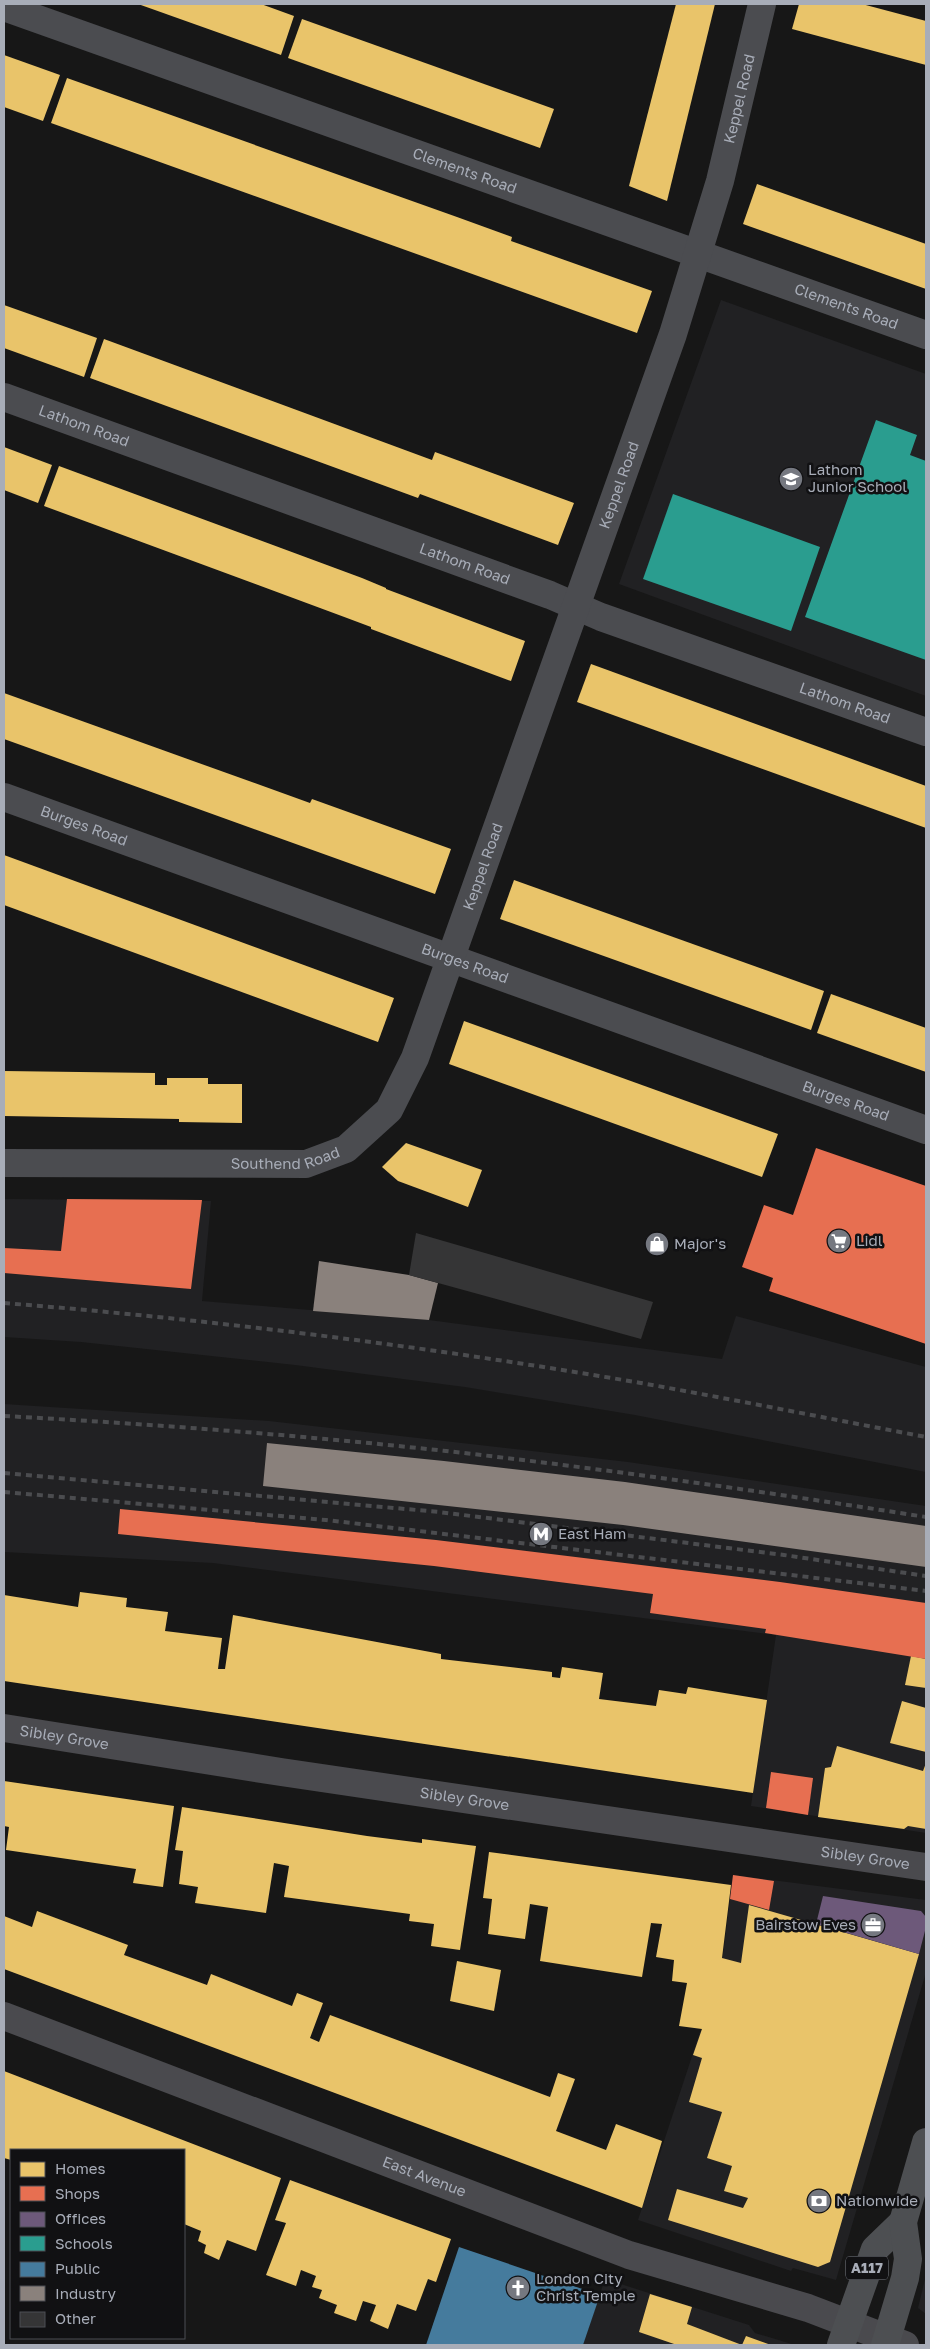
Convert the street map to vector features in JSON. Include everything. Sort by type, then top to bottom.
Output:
[{"type":"main road","name":"Sibley Grove","points":[[4,1728],[281,1772],[926,1867]]},
{"type":"main road","name":"East Avenue","points":[[4,2016],[626,2254],[785,2300],[845,2335],[893,2343]]},
{"type":"main road","name":"A117","points":[[893,2343],[908,2259],[903,2222],[926,2142]]},
{"type":"main road","name":"A117","points":[[845,2335],[875,2249],[903,2222]]},
{"type":"street","name":"Keppel Road","points":[[450,959],[673,334],[720,181],[762,4]]},
{"type":"street","name":"Clements Road","points":[[4,7],[926,335]]},
{"type":"street","name":"Lathom Road","points":[[4,397],[576,606],[601,617],[926,732]]},
{"type":"street","name":"Burges Road","points":[[4,797],[926,1130]]},
{"type":"street","name":"Southend Road","points":[[4,1163],[306,1164],[346,1149],[389,1110],[415,1058],[450,959]]},
{"type":"shaded area","name":"Lathom Junior School","points":[[721,300],[926,374],[926,696],[619,584]]},
{"type":"shaded area","points":[[4,1199],[211,1201],[202,1301],[429,1320],[722,1359],[736,1316],[926,1367],[926,1472],[635,1415],[465,1387],[295,1365],[81,1342],[4,1337]]},
{"type":"shaded area","points":[[4,1404],[269,1421],[628,1462],[926,1506],[926,1833],[751,1806],[776,1635],[213,1563],[4,1552]]},
{"type":"shaded area","points":[[733,1875],[926,1900],[926,1972],[836,2280],[793,2268],[791,2271],[638,2220],[699,2035],[719,1986]]},
{"type":"shaded area","points":[[926,2275],[926,2314],[918,2308]]},
{"type":"shaded area","points":[[605,2279],[749,2325],[755,2333],[795,2345],[583,2345]]},
{"type":"building: Homes","points":[[138,4],[261,4],[294,16],[281,55]]},
{"type":"building: Homes","points":[[676,4],[715,4],[667,201],[629,186]]},
{"type":"building: Homes","points":[[799,4],[862,4],[926,21],[926,65],[792,29]]},
{"type":"building: Homes","points":[[302,19],[554,109],[540,148],[288,58]]},
{"type":"building: Homes","points":[[4,55],[60,75],[43,121],[4,107]]},
{"type":"building: Homes","points":[[67,78],[512,237],[511,241],[652,291],[637,333],[51,123]]},
{"type":"building: Homes","points":[[757,184],[926,244],[926,289],[743,224]]},
{"type":"building: Homes","points":[[4,305],[97,338],[84,377],[4,348]]},
{"type":"building: Homes","points":[[104,339],[432,460],[435,452],[574,503],[558,545],[420,494],[418,498],[90,378]]},
{"type":"building: Homes","points":[[4,447],[52,465],[38,503],[4,490]]},
{"type":"building: Homes","points":[[59,466],[362,578],[386,589],[525,641],[511,681],[44,506]]},
{"type":"building: Homes","points":[[591,664],[926,786],[926,828],[577,702]]},
{"type":"building: Homes","points":[[4,693],[310,803],[312,799],[451,849],[435,894],[4,739]]},
{"type":"building: Homes","points":[[4,855],[394,998],[378,1042],[4,905]]},
{"type":"building: Homes","points":[[514,880],[824,991],[811,1030],[500,919]]},
{"type":"building: Homes","points":[[831,994],[926,1028],[926,1072],[817,1033]]},
{"type":"building: Homes","points":[[464,1021],[778,1134],[762,1177],[449,1064]]},
{"type":"building: Homes","points":[[4,1071],[155,1073],[155,1085],[167,1085],[167,1078],[208,1078],[208,1084],[242,1084],[242,1123],[179,1122],[179,1119],[4,1116]]},
{"type":"building: Homes","points":[[406,1143],[482,1170],[468,1207],[398,1181],[382,1167]]},
{"type":"building: Homes","points":[[80,1592],[127,1598],[126,1607],[168,1612],[165,1631],[222,1638],[218,1669],[225,1669],[233,1615],[441,1654],[441,1659],[552,1672],[552,1677],[560,1678],[562,1667],[603,1673],[599,1699],[656,1706],[659,1690],[686,1694],[688,1687],[767,1700],[753,1793],[4,1681],[4,1595],[78,1607]]},
{"type":"building: Homes","points":[[911,1656],[926,1659],[926,1688],[905,1685]]},
{"type":"building: Homes","points":[[902,1701],[926,1708],[926,1752],[890,1743]]},
{"type":"building: Homes","points":[[837,1746],[923,1771],[926,1763],[926,1829],[908,1826],[904,1829],[818,1817],[825,1768],[831,1767]]},
{"type":"building: Homes","points":[[4,1781],[174,1806],[163,1887],[133,1883],[136,1869],[6,1850],[9,1827],[4,1826]]},
{"type":"building: Homes","points":[[182,1807],[367,1836],[422,1843],[422,1839],[476,1846],[460,1950],[431,1946],[434,1924],[409,1921],[410,1914],[284,1897],[289,1866],[274,1863],[266,1913],[195,1903],[198,1887],[179,1884],[183,1851],[175,1850]]},
{"type":"building: Homes","points":[[489,1852],[731,1885],[722,1958],[741,1963],[749,1905],[919,1954],[830,2262],[818,2267],[668,2220],[677,2189],[743,2208],[748,2198],[724,2191],[732,2166],[707,2158],[722,2112],[689,2102],[702,2058],[693,2055],[702,2029],[679,2026],[687,1983],[672,1981],[674,1960],[656,1957],[662,1924],[651,1923],[642,1977],[540,1961],[548,1907],[530,1904],[525,1939],[488,1934],[492,1899],[483,1898]]},
{"type":"building: Homes","points":[[37,1911],[128,1945],[124,1955],[207,1985],[211,1974],[292,2006],[297,1993],[323,2003],[310,2038],[319,2042],[330,2015],[550,2097],[558,2073],[575,2079],[556,2131],[606,2150],[616,2124],[662,2141],[642,2208],[4,1969],[4,1916],[32,1927]]},
{"type":"building: Homes","points":[[457,1961],[501,1970],[494,2011],[450,2001]]},
{"type":"building: Homes","points":[[4,2071],[281,2178],[256,2251],[227,2240],[219,2260],[204,2253],[206,2245],[198,2241],[201,2231],[185,2224],[185,2149],[10,2149],[10,2160],[4,2158]]},
{"type":"building: Homes","points":[[290,2180],[451,2239],[436,2282],[428,2279],[416,2311],[397,2304],[388,2329],[370,2321],[376,2305],[363,2301],[356,2321],[334,2313],[337,2305],[319,2298],[322,2290],[312,2287],[316,2276],[301,2270],[296,2286],[266,2275],[286,2223],[275,2220]]},
{"type":"building: Homes","points":[[650,2294],[692,2307],[687,2324],[742,2345],[677,2345],[639,2332]]},
{"type":"building: Homes","points":[[746,2336],[771,2345],[742,2345]]},
{"type":"building: Shops","name":"Lidl","points":[[816,1148],[926,1186],[926,1344],[769,1291],[773,1278],[742,1267],[764,1205],[793,1215]]},
{"type":"building: Shops","points":[[67,1199],[202,1200],[191,1289],[4,1273],[4,1248],[61,1251]]},
{"type":"building: Shops","points":[[120,1509],[436,1540],[780,1582],[926,1603],[926,1659],[765,1633],[766,1629],[650,1613],[653,1594],[434,1566],[118,1534]]},
{"type":"building: Shops","points":[[771,1772],[813,1778],[808,1815],[766,1808]]},
{"type":"building: Shops","points":[[733,1875],[774,1881],[769,1910],[730,1899]]},
{"type":"building: Offices","name":"Bairstow Eves","points":[[823,1896],[921,1911],[926,1917],[926,1927],[919,1954],[816,1924]]},
{"type":"building: Schools","points":[[876,420],[917,435],[910,455],[926,461],[926,660],[805,617]]},
{"type":"building: Schools","points":[[673,494],[820,547],[791,631],[643,579]]},
{"type":"building: Public","name":"London City Christ Temple","points":[[459,2247],[600,2295],[583,2345],[426,2345]]},
{"type":"building: Industry","points":[[319,1261],[409,1275],[438,1283],[429,1320],[313,1311]]},
{"type":"building: Industry","points":[[267,1443],[625,1482],[926,1526],[926,1567],[623,1525],[263,1486]]},
{"type":"building: Other","points":[[416,1233],[653,1302],[641,1339],[409,1275]]},
{"type":"railway","points":[[4,1303],[244,1326],[403,1346],[641,1383],[926,1437]]},
{"type":"railway","points":[[4,1416],[225,1430],[446,1451],[686,1481],[926,1517]]},
{"type":"railway","points":[[4,1473],[439,1512],[784,1555],[926,1576]]},
{"type":"railway","points":[[4,1492],[326,1520],[926,1591]]},
{"type":"place","name":"Lathom Junior School","points":[[791,479]]},
{"type":"place","name":"Lidl","points":[[839,1241]]},
{"type":"place","name":"Major's","points":[[657,1244]]},
{"type":"place","name":"East Ham","points":[[541,1534]]},
{"type":"place","name":"Bairstow Eves","points":[[873,1925]]},
{"type":"place","name":"Nationwide","points":[[819,2201]]},
{"type":"place","name":"London City Christ Temple","points":[[518,2288]]}]
